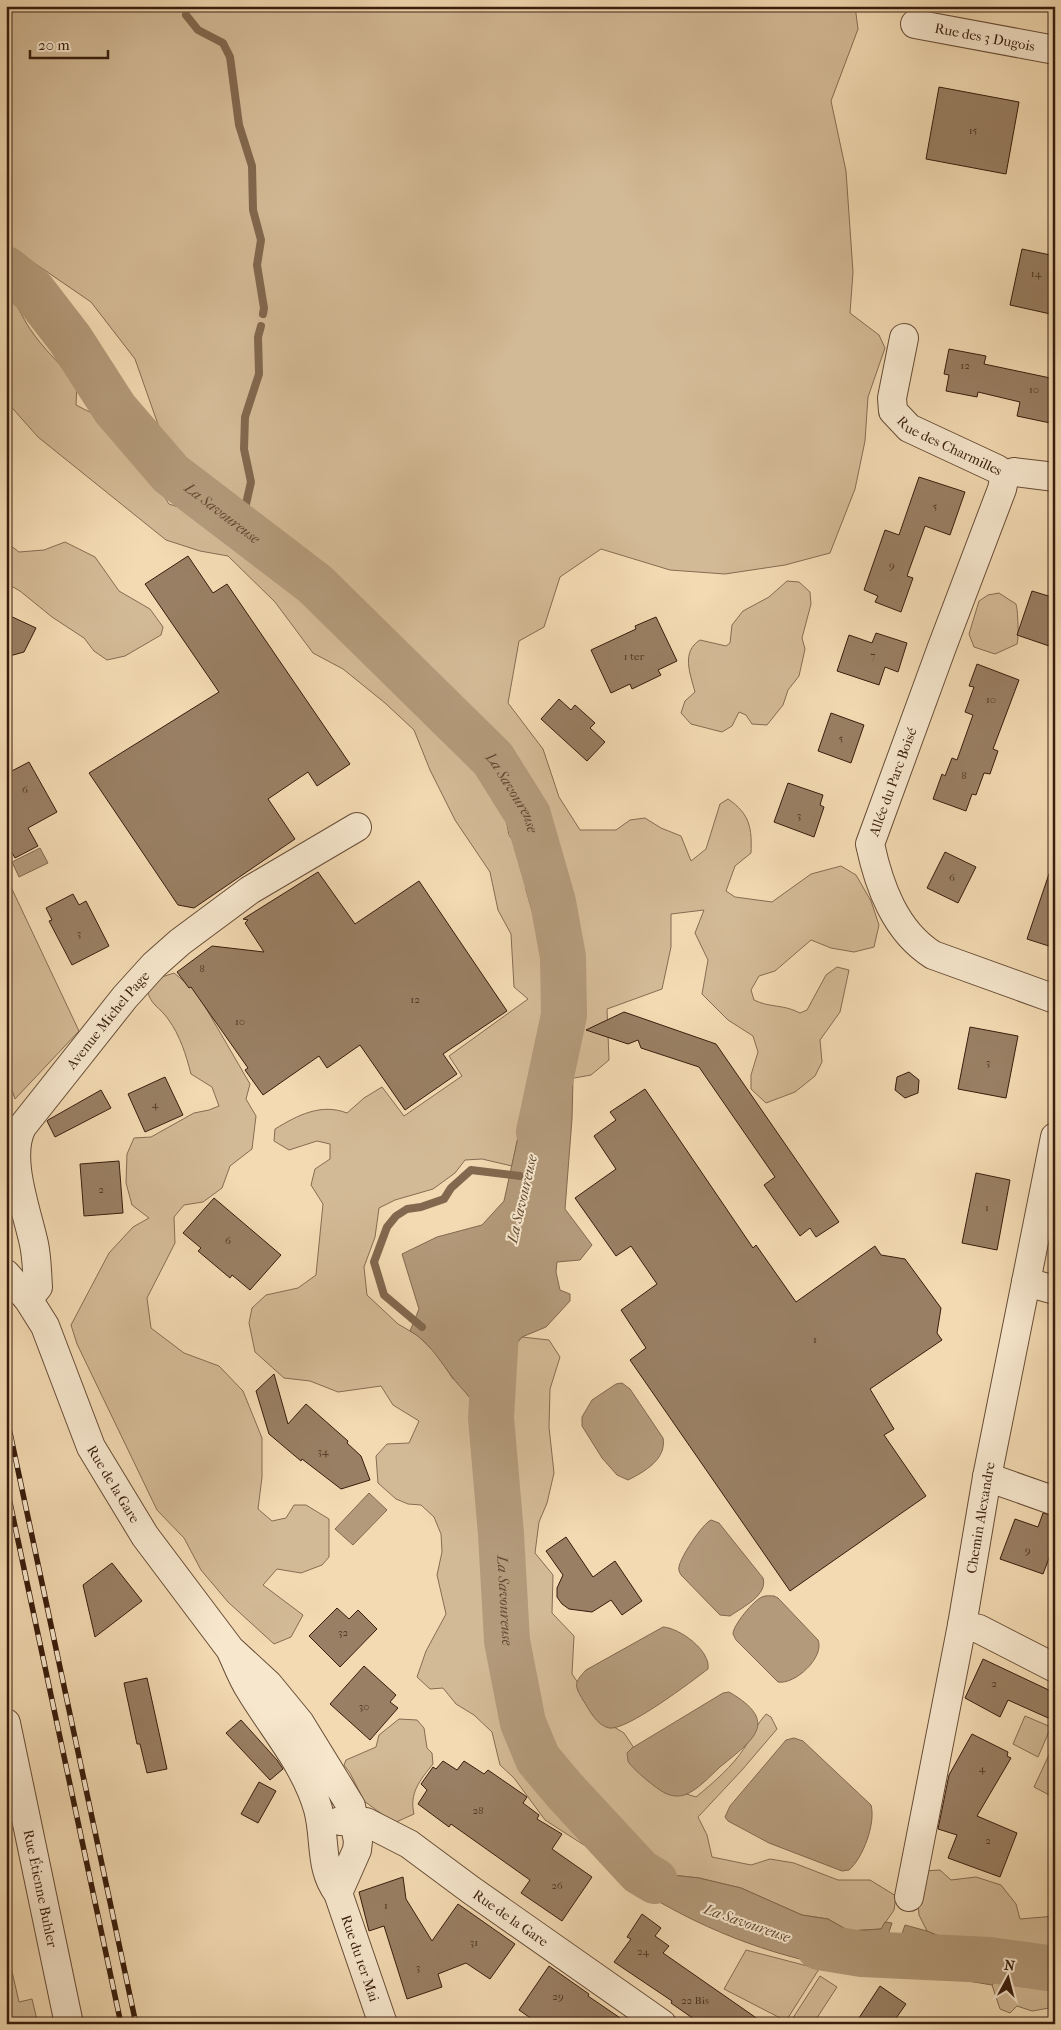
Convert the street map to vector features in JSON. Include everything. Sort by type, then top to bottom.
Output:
[{"type":"street","name":"Rue des 3 Dugois","points":[[915,24],[1055,50]]},
{"type":"street","name":"Rue des Charmilles","points":[[904,338],[892,398],[893,411],[909,428],[997,469],[1005,475],[1014,472],[1055,478]]},
{"type":"street","name":"Allée du Parc Boisé","points":[[1005,475],[1002,489],[870,844],[877,875],[892,910],[921,947],[933,955],[1055,1000]]},
{"type":"street","name":"Avenue Michel Page","points":[[28,1299],[38,1287],[34,1247],[16,1163],[16,1145],[12,1126],[38,1106],[125,997],[154,965],[180,942],[250,890],[357,827]]},
{"type":"street","name":"Chemin Alexandre","points":[[908,1897],[962,1625],[987,1477],[1055,1137]]},
{"type":"street","name":"Rue de la Gare","points":[[6,1274],[28,1299],[45,1326],[91,1447],[117,1493],[145,1536],[230,1649],[268,1684],[300,1723],[348,1800],[355,1821]]},
{"type":"street","points":[[1026,1282],[1055,1290]]},
{"type":"street","points":[[987,1477],[1055,1501]]},
{"type":"street","points":[[962,1625],[980,1629],[1055,1668]]},
{"type":"street","name":"Rue de la Gare","points":[[230,1649],[250,1690],[290,1749],[307,1781],[325,1790],[340,1815],[355,1821]]},
{"type":"street","name":"Rue Étienne Buhler","points":[[6,1723],[14,1792],[69,2024]]},
{"type":"street","name":"Rue du 1er Mai","points":[[307,1781],[318,1809],[324,1840],[326,1868],[338,1893],[383,2024]]},
{"type":"street","name":"Rue de la Gare","points":[[324,1840],[326,1831],[332,1824],[340,1821],[355,1821],[366,1822],[410,1844],[471,1890],[662,2024]]},
{"type":"street","points":[[338,1893],[357,1850],[358,1841],[355,1821]]},
{"type":"shaded area","points":[[6,6],[855,6],[858,29],[831,101],[846,171],[853,272],[850,313],[879,335],[885,348],[868,397],[865,441],[855,489],[830,553],[785,565],[725,574],[670,570],[601,549],[560,577],[544,627],[519,641],[508,703],[543,749],[559,797],[580,830],[616,830],[630,820],[645,818],[661,828],[681,836],[691,861],[706,849],[720,804],[728,799],[741,810],[748,822],[751,853],[735,866],[726,891],[735,897],[772,902],[811,874],[841,866],[856,875],[871,901],[879,925],[874,947],[854,952],[831,948],[811,940],[775,971],[759,976],[751,990],[754,1000],[788,1008],[800,1013],[807,1010],[826,975],[837,967],[849,970],[840,1012],[820,1040],[822,1062],[815,1076],[795,1092],[766,1103],[751,1089],[751,1075],[758,1052],[753,1036],[728,1020],[702,994],[708,960],[695,933],[704,910],[671,914],[671,947],[662,989],[607,1009],[609,1060],[591,1075],[563,1080],[544,1062],[538,1059],[528,1091],[512,1166],[482,1159],[465,1160],[455,1173],[433,1189],[395,1200],[379,1208],[375,1237],[364,1267],[367,1295],[398,1324],[417,1335],[437,1354],[453,1379],[505,1371],[509,1352],[522,1337],[549,1340],[560,1357],[550,1389],[549,1427],[554,1473],[547,1503],[539,1522],[535,1553],[553,1575],[552,1613],[574,1636],[572,1674],[604,1721],[624,1733],[648,1769],[668,1788],[696,1797],[729,1768],[766,1714],[771,1717],[777,1729],[698,1817],[707,1835],[712,1857],[751,1865],[770,1859],[794,1863],[838,1880],[870,1880],[896,1896],[894,1910],[881,1929],[849,1931],[828,1919],[802,1915],[741,1888],[699,1878],[672,1875],[658,1869],[645,1867],[628,1850],[620,1833],[587,1847],[545,1820],[514,1778],[500,1765],[492,1732],[474,1715],[456,1704],[443,1688],[430,1689],[417,1677],[426,1651],[446,1614],[437,1575],[442,1552],[441,1534],[434,1517],[421,1505],[408,1504],[396,1499],[378,1483],[376,1456],[387,1444],[409,1443],[419,1421],[393,1405],[381,1386],[338,1392],[310,1381],[284,1378],[255,1352],[249,1323],[252,1308],[266,1295],[298,1288],[316,1275],[323,1204],[311,1185],[315,1169],[330,1159],[330,1144],[317,1141],[289,1150],[274,1141],[275,1129],[301,1115],[319,1110],[328,1109],[347,1113],[364,1098],[382,1087],[404,1116],[462,1076],[449,1056],[528,999],[514,987],[511,934],[498,910],[490,872],[455,820],[430,770],[414,730],[385,703],[343,669],[313,653],[275,602],[228,556],[200,551],[166,540],[38,437],[6,401],[6,293],[40,343],[77,381],[76,405],[107,421],[156,483],[169,504],[206,516],[235,533],[246,550],[294,587],[338,627],[394,686],[428,715],[479,768],[504,809],[509,835],[526,860],[526,890],[546,960],[556,1005],[546,1031],[550,1045],[572,1012],[573,976],[549,930],[544,893],[555,847],[539,803],[520,775],[484,735],[326,578],[196,472],[161,433],[135,359],[91,302],[21,254],[6,248]]},
{"type":"shaded area","points":[[6,542],[19,552],[44,550],[65,542],[95,557],[119,591],[150,609],[163,627],[161,635],[125,656],[107,660],[94,651],[84,638],[52,617],[20,591],[6,583]]},
{"type":"shaded area","points":[[787,581],[799,582],[810,592],[811,604],[802,638],[805,649],[799,676],[788,690],[783,705],[767,725],[752,724],[746,715],[739,712],[732,726],[722,732],[691,724],[681,713],[685,701],[695,692],[688,663],[690,651],[694,645],[700,640],[726,646],[730,643],[732,625],[743,611],[769,597]]},
{"type":"shaded area","points":[[999,593],[1016,604],[1018,636],[1017,644],[995,654],[974,647],[969,634],[979,601],[988,595]]},
{"type":"shaded area","points":[[11,887],[79,1031],[15,1099],[6,1072],[6,889]]},
{"type":"shaded area","points":[[174,973],[196,991],[250,1084],[246,1099],[256,1116],[252,1149],[230,1166],[222,1188],[203,1202],[184,1205],[174,1217],[175,1243],[147,1298],[151,1328],[184,1353],[219,1366],[243,1391],[262,1438],[262,1477],[258,1509],[272,1521],[286,1518],[294,1505],[306,1505],[329,1519],[329,1557],[322,1565],[301,1573],[277,1569],[263,1585],[303,1615],[291,1637],[274,1644],[228,1602],[201,1570],[184,1538],[157,1510],[77,1344],[71,1325],[109,1253],[133,1227],[149,1218],[132,1205],[126,1183],[127,1154],[134,1138],[151,1137],[194,1113],[219,1106],[212,1087],[191,1074],[185,1052],[176,1032],[165,1015],[153,1003],[147,990],[159,978]]},
{"type":"shaded area","points":[[1025,1716],[1051,1727],[1038,1757],[1013,1744]]},
{"type":"shaded area","points":[[399,1719],[417,1720],[424,1728],[427,1748],[432,1753],[433,1764],[420,1781],[414,1793],[414,1814],[394,1823],[364,1801],[344,1765],[346,1760],[376,1747],[379,1735]]},
{"type":"shaded area","points":[[1055,1744],[1055,1798],[1034,1787]]},
{"type":"shaded area","points":[[940,1870],[951,1880],[976,1877],[1001,1885],[1016,1904],[1020,1919],[1055,1916],[1055,1973],[1052,1973],[1055,1982],[1055,2007],[1032,2011],[1017,2006],[1010,2013],[1000,2009],[992,1985],[1005,1969],[1034,1964],[1016,1950],[946,1939],[927,1931],[919,1915],[917,1891],[924,1871]]},
{"type":"shaded area","points":[[6,1945],[19,2002],[32,1999],[38,2024],[10,2024],[9,2018],[6,2018]]},
{"type":"shaded area","points":[[746,1950],[819,1969],[786,2021],[724,1989]]},
{"type":"shaded area","points":[[820,1976],[837,1987],[813,2024],[789,2024]]},
{"type":"water","points":[[40,848],[48,863],[19,877],[12,862]]},
{"type":"water","points":[[538,1059],[544,1062],[563,1080],[573,1079],[565,1209],[592,1245],[580,1260],[557,1262],[556,1272],[560,1290],[570,1294],[570,1301],[546,1327],[522,1337],[509,1352],[500,1396],[470,1398],[437,1356],[410,1331],[419,1309],[402,1254],[437,1237],[482,1225],[504,1201],[528,1091]]},
{"type":"water","points":[[622,1383],[630,1389],[663,1438],[661,1452],[653,1464],[628,1480],[617,1475],[602,1458],[582,1426],[582,1417],[592,1400],[616,1384]]},
{"type":"water","points":[[369,1493],[387,1510],[353,1545],[335,1529]]},
{"type":"water","points":[[711,1520],[719,1523],[763,1578],[764,1584],[758,1595],[730,1616],[720,1615],[681,1575],[679,1570],[683,1556],[702,1528]]},
{"type":"water","points":[[764,1596],[774,1596],[818,1640],[819,1647],[813,1662],[800,1675],[785,1682],[778,1682],[736,1640],[733,1634],[744,1613],[758,1599]]},
{"type":"water","points":[[663,1627],[678,1631],[700,1648],[708,1662],[708,1669],[630,1722],[618,1727],[609,1728],[600,1724],[580,1695],[577,1681],[586,1670]]},
{"type":"water","points":[[729,1692],[745,1703],[754,1713],[758,1722],[756,1731],[743,1748],[698,1787],[684,1795],[670,1795],[651,1783],[630,1764],[627,1753],[632,1748],[723,1693]]},
{"type":"water","points":[[794,1738],[803,1741],[871,1805],[872,1821],[867,1840],[859,1857],[849,1870],[842,1871],[769,1843],[728,1821],[725,1817],[730,1806],[786,1740]]},
{"type":"water","points":[[620,1833],[628,1850],[645,1867],[658,1869],[672,1875],[699,1878],[741,1888],[802,1915],[828,1919],[849,1931],[881,1929],[885,1922],[892,1923],[877,1968],[827,1965],[773,1952],[721,1933],[671,1909],[624,1880],[587,1847]]},
{"type":"water","points":[[905,1925],[946,1939],[1016,1950],[1034,1964],[1005,1969],[992,1985],[890,1968]]},
{"type":"building","points":[[939,87],[1019,102],[1006,174],[926,159]]},
{"type":"building","points":[[1022,249],[1055,256],[1055,315],[1010,305]]},
{"type":"building","points":[[949,349],[986,356],[984,364],[1055,379],[1055,424],[1017,416],[1020,402],[978,392],[977,397],[946,391],[949,375],[944,374]]},
{"type":"building","points":[[919,477],[965,492],[950,535],[925,526],[907,576],[913,578],[901,612],[875,602],[878,596],[864,590],[885,530],[899,535]]},
{"type":"building","points":[[188,556],[213,593],[227,584],[350,764],[317,786],[308,772],[268,799],[295,839],[194,908],[178,905],[89,773],[219,692],[145,584]]},
{"type":"building","points":[[1032,591],[1055,598],[1055,648],[1017,635]]},
{"type":"building","points":[[6,614],[36,628],[24,652],[6,657]]},
{"type":"building","points":[[656,617],[677,661],[658,670],[661,675],[632,689],[630,684],[611,693],[591,650],[636,629],[635,626]]},
{"type":"building","points":[[876,633],[907,643],[898,672],[885,667],[879,685],[837,671],[849,635],[872,643]]},
{"type":"building","points":[[977,664],[1019,680],[993,749],[998,751],[990,774],[984,773],[976,795],[972,794],[966,811],[933,799],[942,774],[945,776],[952,758],[957,760],[973,715],[965,712],[974,687],[969,686]]},
{"type":"building","points":[[559,699],[571,710],[575,705],[595,723],[590,728],[605,742],[587,761],[541,719]]},
{"type":"building","points":[[831,713],[864,725],[851,763],[818,751]]},
{"type":"building","points":[[29,762],[57,812],[28,828],[38,846],[15,858],[6,842],[6,774]]},
{"type":"building","points":[[788,783],[823,795],[820,805],[824,807],[814,837],[774,822]]},
{"type":"building","points":[[945,852],[976,867],[958,903],[927,888]]},
{"type":"building","points":[[1051,868],[1055,869],[1055,948],[1027,939]]},
{"type":"building","points":[[318,872],[355,924],[419,881],[507,1011],[443,1054],[457,1074],[405,1110],[360,1045],[327,1068],[319,1056],[263,1095],[245,1070],[248,1068],[191,987],[189,988],[177,972],[212,946],[264,952],[245,923],[248,920],[243,919]]},
{"type":"building","points":[[73,894],[79,905],[86,901],[109,946],[72,965],[49,921],[52,920],[46,908]]},
{"type":"building","points":[[624,1012],[716,1044],[839,1222],[816,1237],[810,1228],[800,1236],[764,1185],[775,1177],[699,1067],[641,1048],[638,1040],[628,1044],[586,1030]]},
{"type":"building","points":[[970,1027],[1018,1036],[1006,1098],[958,1089]]},
{"type":"building","points":[[909,1072],[919,1080],[918,1093],[905,1098],[895,1090],[897,1077]]},
{"type":"building","points":[[165,1077],[183,1115],[145,1132],[128,1094]]},
{"type":"building","points":[[645,1089],[753,1248],[756,1245],[796,1302],[875,1246],[881,1255],[905,1259],[941,1308],[937,1333],[942,1340],[870,1389],[894,1429],[884,1435],[926,1496],[790,1591],[630,1360],[646,1348],[621,1310],[657,1284],[631,1246],[616,1256],[575,1198],[616,1169],[594,1136],[616,1120],[610,1112]]},
{"type":"building","points":[[101,1090],[111,1108],[55,1137],[47,1121]]},
{"type":"building","points":[[119,1161],[123,1213],[84,1216],[80,1164]]},
{"type":"building","points":[[976,1173],[1010,1180],[997,1250],[962,1243]]},
{"type":"building","points":[[214,1198],[281,1255],[250,1290],[232,1275],[230,1278],[198,1251],[201,1248],[183,1233]]},
{"type":"building","points":[[274,1374],[288,1424],[306,1404],[348,1441],[347,1443],[361,1456],[370,1480],[341,1489],[302,1459],[301,1461],[269,1434],[256,1391]]},
{"type":"building","points":[[1043,1513],[1055,1516],[1055,1542],[1043,1574],[1000,1559],[1015,1519],[1038,1527]]},
{"type":"building","points":[[566,1537],[593,1577],[615,1561],[642,1601],[622,1615],[611,1600],[592,1612],[569,1609],[562,1604],[557,1597],[557,1588],[563,1575],[546,1551]]},
{"type":"building","points":[[112,1563],[142,1601],[95,1637],[83,1585]]},
{"type":"building","points":[[337,1608],[349,1619],[358,1610],[377,1629],[340,1667],[309,1636]]},
{"type":"building","points":[[983,1659],[1055,1693],[1055,1721],[1008,1700],[1000,1717],[965,1698]]},
{"type":"building","points":[[364,1666],[396,1695],[390,1702],[398,1708],[370,1740],[330,1704]]},
{"type":"building","points":[[147,1678],[167,1769],[147,1773],[140,1744],[137,1744],[124,1683]]},
{"type":"building","points":[[241,1720],[283,1769],[270,1780],[226,1733]]},
{"type":"building","points":[[972,1734],[1008,1752],[1007,1756],[1011,1758],[977,1816],[1017,1833],[1000,1877],[948,1858],[957,1835],[938,1829],[949,1775]]},
{"type":"building","points":[[443,1761],[457,1770],[464,1761],[484,1774],[488,1770],[527,1797],[523,1803],[539,1815],[537,1819],[562,1834],[552,1849],[592,1877],[562,1921],[521,1893],[530,1880],[451,1824],[449,1827],[418,1804],[427,1790],[421,1784],[433,1767],[436,1769]]},
{"type":"building","points":[[259,1782],[276,1791],[258,1823],[241,1814]]},
{"type":"building","points":[[403,1877],[406,1899],[432,1941],[458,1904],[515,1944],[490,1979],[466,1963],[438,1974],[442,1987],[407,1999],[384,1926],[369,1931],[359,1892]]},
{"type":"building","points":[[642,1914],[661,1928],[655,1936],[669,1946],[663,1953],[765,2024],[701,2024],[671,2003],[672,2001],[614,1962],[631,1939],[627,1937]]},
{"type":"building","points":[[549,1966],[629,2024],[539,2024],[519,2010]]},
{"type":"building","points":[[880,1986],[906,2004],[892,2024],[855,2024]]},
{"type":"waterway","points":[[186,15],[198,30],[223,43],[230,57],[239,125],[252,166],[253,210],[261,240],[257,265],[264,308],[263,314]]},
{"type":"waterway","name":"La Savoureuse","points":[[6,269],[33,291],[70,339],[115,409],[171,474],[315,584],[493,759],[528,815],[553,902],[563,957],[564,1015],[539,1132]]},
{"type":"waterway","points":[[241,526],[251,482],[244,449],[245,417],[259,374],[258,337],[261,326]]},
{"type":"waterway","points":[[422,1327],[384,1295],[374,1262],[387,1227],[396,1216],[407,1209],[421,1207],[444,1199],[451,1188],[471,1170],[520,1176]]},
{"type":"waterway","name":"La Savoureuse","points":[[496,1332],[491,1418],[501,1534],[507,1641],[523,1723],[538,1759],[640,1872],[655,1881]]},
{"type":"waterway","name":"La Savoureuse","points":[[819,1947],[862,1954],[990,1960],[1055,1969]]},
{"type":"railway","points":[[6,1414],[136,2024]]},
{"type":"railway","points":[[6,1484],[121,2024]]}]
